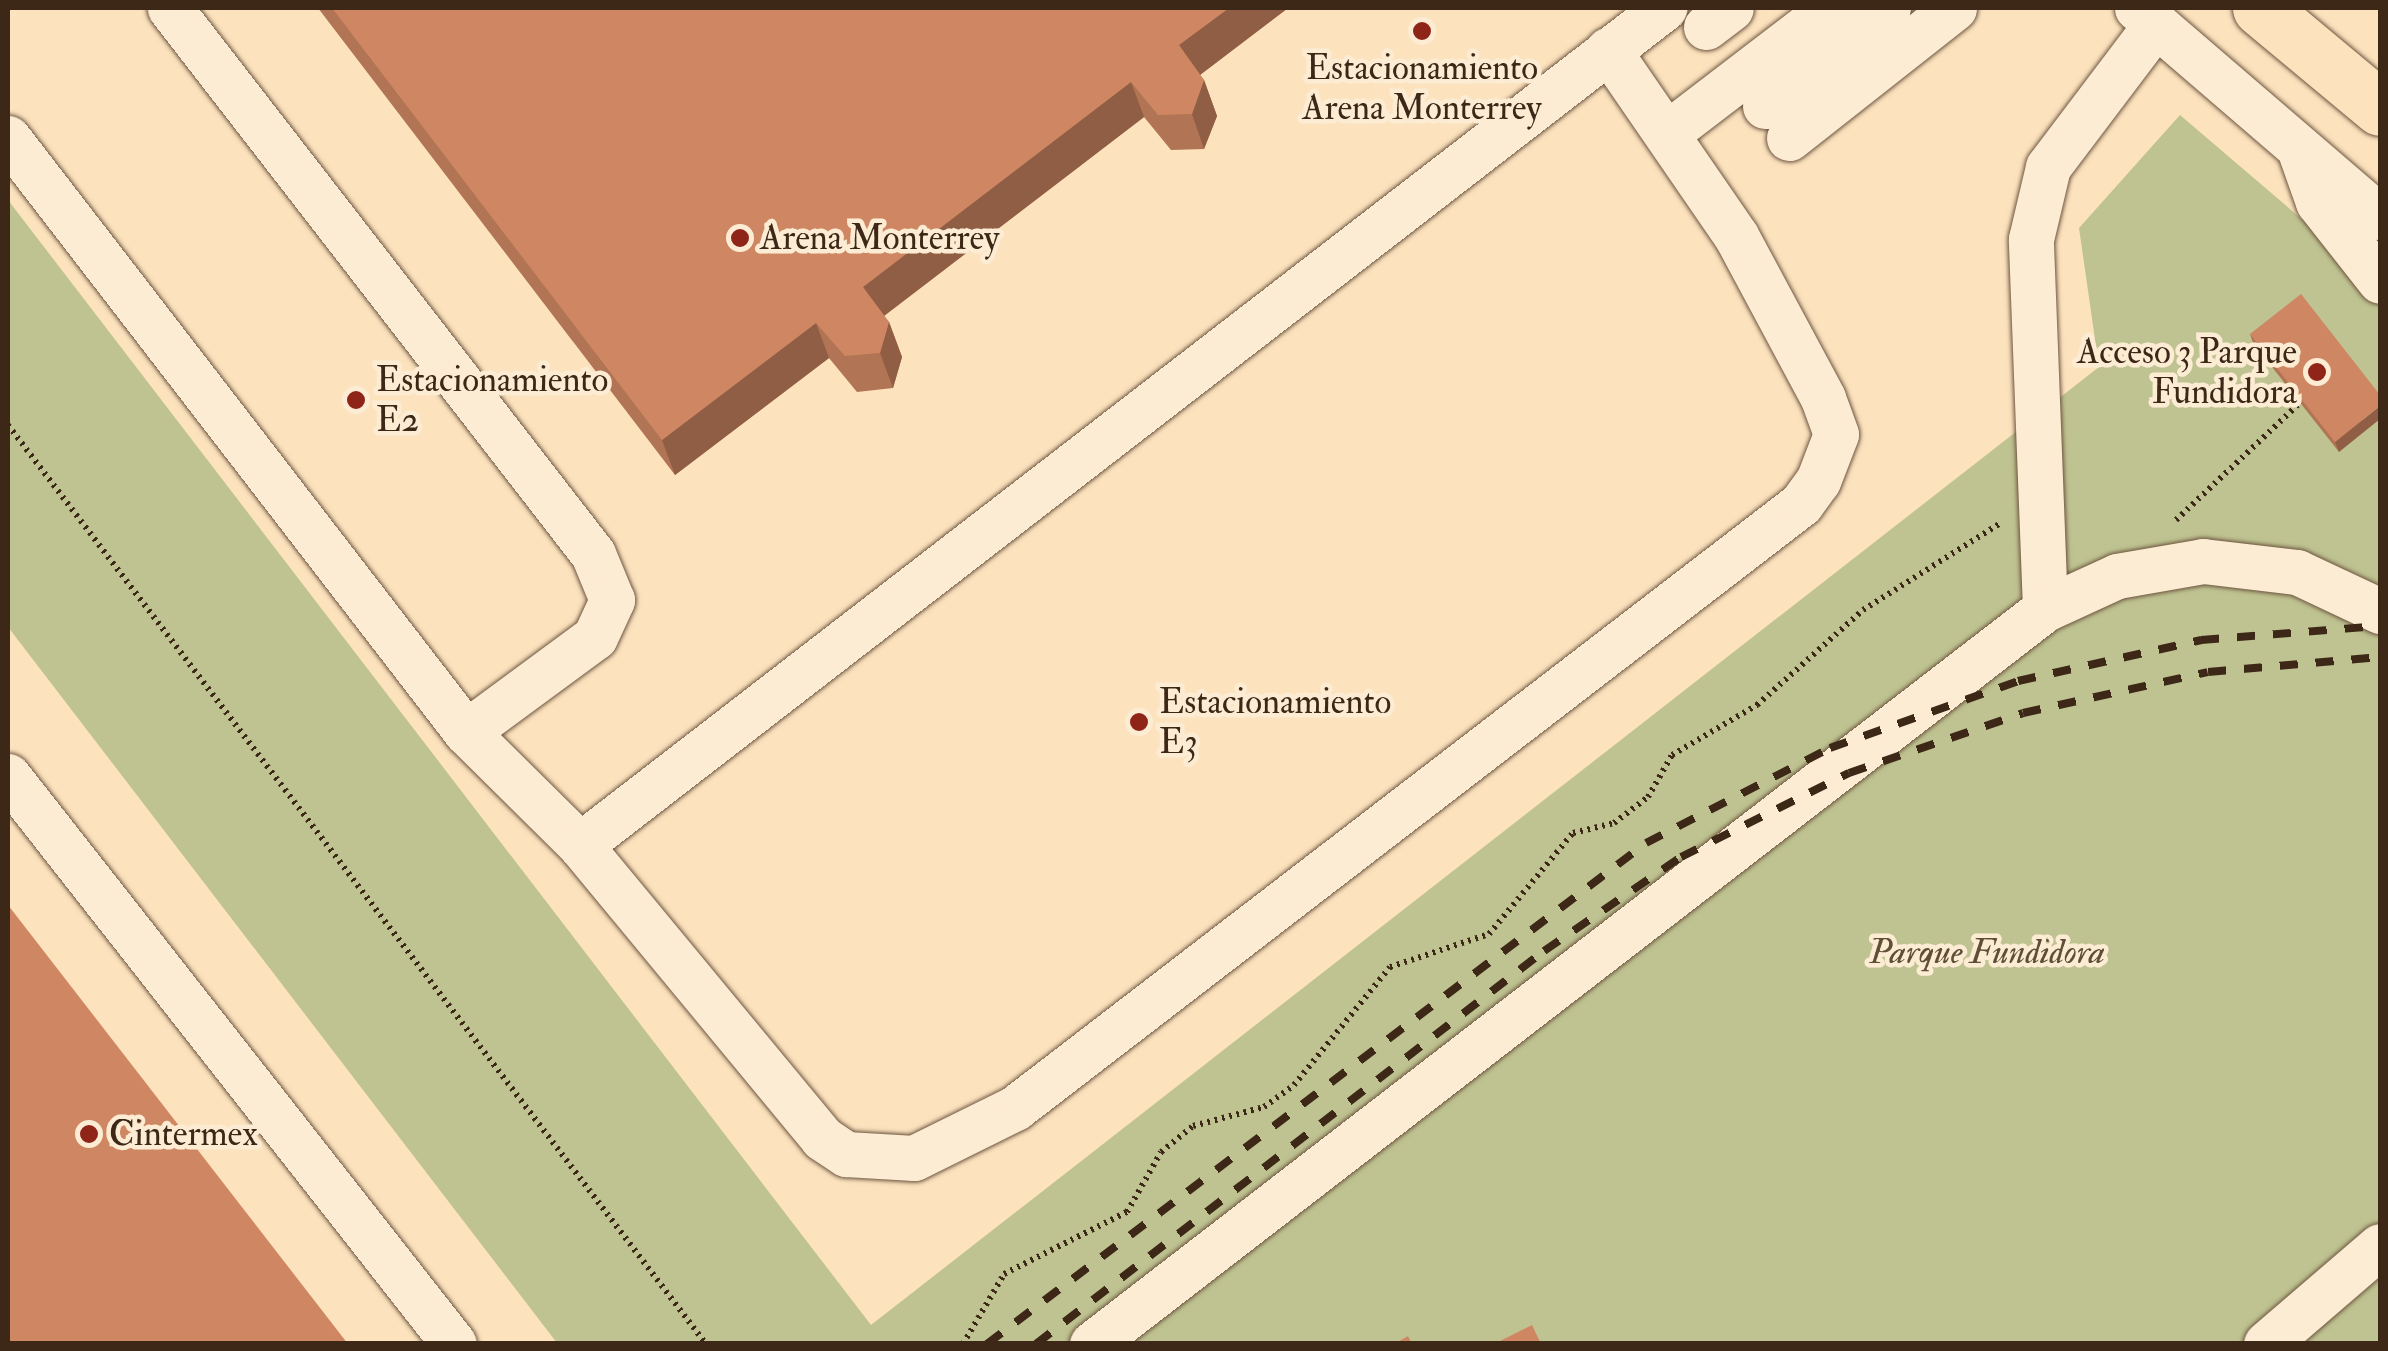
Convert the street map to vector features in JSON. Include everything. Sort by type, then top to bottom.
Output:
[{"type":"main road","points":[[2260,8],[2380,108]]},
{"type":"street","points":[[170,8],[610,582],[608,623],[595,637],[466,732]]},
{"type":"street","points":[[582,866],[1664,8]]},
{"type":"street","points":[[1670,131],[1831,8]]},
{"type":"street","points":[[1888,8],[1777,122],[1954,8]]},
{"type":"street","points":[[2046,609],[2038,500],[2031,239],[2048,167],[2146,16],[2380,217]]},
{"type":"street","points":[[8,138],[466,732],[798,1116],[846,1154],[914,1158],[1015,1108],[1786,515],[1818,480],[1836,434],[1823,398],[1670,131],[1608,50]]},
{"type":"street","points":[[2299,147],[2318,202],[2380,281]]},
{"type":"street","points":[[1092,1344],[2046,609],[2117,576],[2203,561],[2297,572],[2380,611]]},
{"type":"street","points":[[8,776],[454,1344]]},
{"type":"street","points":[[2266,1344],[2380,1246]]},
{"type":"path","points":[[2171,525],[2319,386]]},
{"type":"path","points":[[8,425],[706,1344]]},
{"type":"path","points":[[963,1344],[1004,1274],[1127,1212],[1160,1152],[1193,1126],[1264,1108],[1294,1086],[1390,967],[1489,934],[1548,854],[1648,796],[1672,754],[1757,706],[1863,610],[2038,500]]},
{"type":"green space","name":"Parque Fundidora","points":[[2180,115],[2380,286],[2380,1343],[557,1343],[8,627],[8,200],[871,1325],[2099,367],[2079,228]]},
{"type":"building","name":"Arena Monterrey","points":[[332,8],[1229,8],[1179,45],[1204,80],[1192,114],[1158,115],[1131,82],[863,287],[889,322],[880,353],[845,356],[816,323],[662,440]]},
{"type":"building","name":"Acceso 3 Parque Fundidora","points":[[2301,294],[2380,395],[2380,406],[2335,442],[2250,334]]},
{"type":"building","name":"Cintermex","points":[[8,905],[348,1344],[8,1344]]},
{"type":"building","points":[[1532,1325],[1541,1344],[1494,1344]]},
{"type":"building","points":[[1408,1336],[1412,1344],[1394,1344]]},
{"type":"railway","points":[[987,1344],[1646,843],[1830,748],[2018,681],[2201,640],[2380,626]]},
{"type":"railway","points":[[1036,1344],[1544,951],[1681,857],[1849,773],[2023,713],[2208,672],[2380,657]]},
{"type":"place","name":"Estacionamiento Arena Monterrey","points":[[1422,31]]},
{"type":"place","name":"Arena Monterrey","points":[[740,238]]},
{"type":"place","name":"Acceso 3 Parque Fundidora","points":[[2317,372]]},
{"type":"place","name":"Estacionamiento E2","points":[[356,400]]},
{"type":"place","name":"Estacionamiento E3","points":[[1139,722]]},
{"type":"place","name":"Cintermex","points":[[89,1134]]}]
